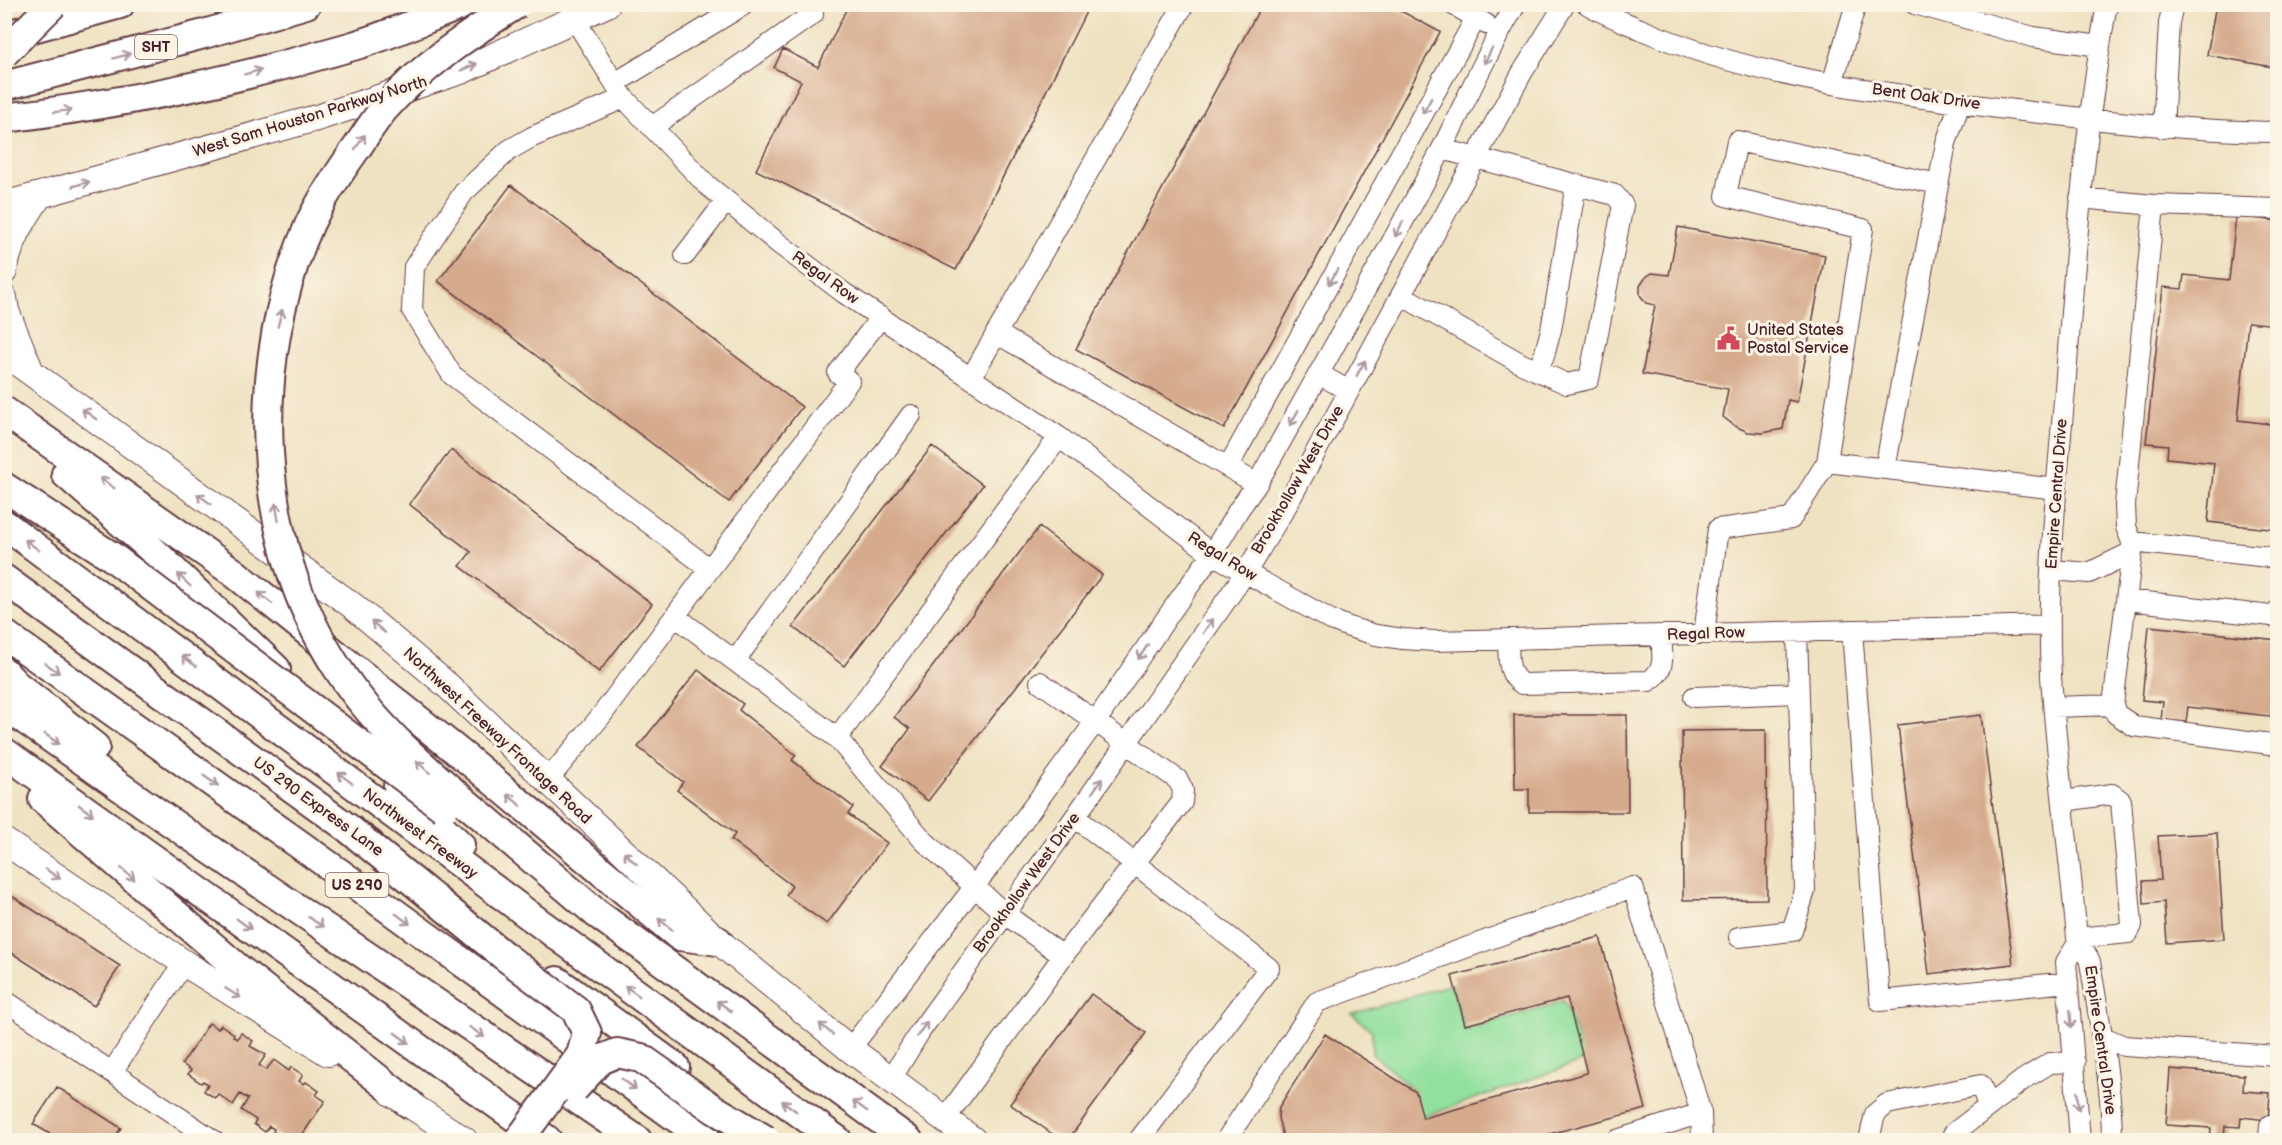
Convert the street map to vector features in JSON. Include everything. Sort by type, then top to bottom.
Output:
[{"type":"highway","points":[[4,53],[53,4]]},
{"type":"highway","points":[[4,35],[120,4]]},
{"type":"highway","name":"SHT","points":[[4,86],[204,34],[306,4]]},
{"type":"highway","points":[[4,118],[80,109],[190,89],[355,45],[464,4]]},
{"type":"highway","points":[[517,4],[456,44],[416,78],[383,110],[331,184],[310,224],[289,283],[273,344],[267,402],[270,460],[277,514],[290,566],[302,600],[322,642],[354,692],[418,763],[596,913]]},
{"type":"highway","points":[[4,411],[242,580],[467,759],[679,936],[718,941]]},
{"type":"highway","points":[[4,428],[54,464],[147,545],[441,826],[526,913]]},
{"type":"highway","points":[[4,487],[111,556],[494,846],[596,913],[908,1140]]},
{"type":"highway","name":"Northwest Freeway","points":[[4,524],[526,913],[837,1140]]},
{"type":"highway","name":"US 290 Express Lane","points":[[4,579],[776,1140]]},
{"type":"highway","name":"US 290","points":[[4,634],[362,889],[707,1140]]},
{"type":"highway","points":[[4,672],[15,684],[107,757],[189,835]]},
{"type":"highway","points":[[4,705],[189,835],[637,1140]]},
{"type":"highway","points":[[4,752],[546,1140]]},
{"type":"highway","points":[[4,767],[240,970],[410,1104]]},
{"type":"highway","points":[[349,829],[503,955],[576,1010],[587,1034],[581,1055],[519,1140]]},
{"type":"highway","points":[[536,1140],[581,1078],[600,1060],[617,1053],[640,1058],[714,1109],[766,1140]]},
{"type":"main road","name":"West Sam Houston Parkway North","points":[[4,206],[320,117],[461,71],[608,4]]},
{"type":"main road","points":[[4,271],[7,255],[18,229],[39,196]]},
{"type":"main road","points":[[4,298],[6,311],[32,372]]},
{"type":"main road","name":"Northwest Freeway Frontage Road","points":[[4,353],[353,606],[447,686],[718,941],[850,1049],[973,1140]]},
{"type":"main road","points":[[4,841],[184,963],[410,1104],[456,1138]]},
{"type":"street","points":[[710,569],[452,375],[412,310],[414,267],[465,192],[509,150],[619,90],[745,4]]},
{"type":"street","points":[[652,127],[813,14],[811,4]]},
{"type":"street","points":[[971,378],[1184,4]]},
{"type":"street","points":[[1452,4],[1499,32]]},
{"type":"street","name":"Brookhollow West Drive","points":[[850,1049],[975,886],[1096,721],[1212,554],[1257,484],[1442,149],[1499,32],[1516,4]]},
{"type":"street","name":"Brookhollow West Drive","points":[[891,1079],[921,1030],[1075,817],[1246,573],[1287,505],[1522,73],[1565,4]]},
{"type":"street","name":"Bent Oak Drive","points":[[1587,4],[1657,36],[1701,52],[1753,68],[1832,84],[1960,103],[2163,128],[2222,132],[2277,132]]},
{"type":"street","points":[[1832,84],[1856,4]]},
{"type":"street","points":[[1915,4],[2033,37],[2100,46]]},
{"type":"street","name":"Empire Central Drive","points":[[2108,4],[2100,46],[2080,198],[2057,489],[2050,625],[2054,707],[2078,941],[2089,958],[2101,1036],[2112,1140]]},
{"type":"street","points":[[2163,128],[2169,23],[2173,4]]},
{"type":"street","points":[[1228,467],[1476,18]]},
{"type":"street","name":"Regal Row","points":[[575,20],[619,90],[652,127],[707,185],[778,243],[881,317],[1059,437],[1212,554],[1331,620],[1376,635],[1434,641],[2050,625]]},
{"type":"street","points":[[1885,469],[1946,143],[1960,103]]},
{"type":"street","points":[[1704,634],[1718,530],[1791,519],[1827,462],[1863,229],[1726,196],[1737,141],[1938,184]]},
{"type":"street","points":[[1401,295],[1537,371],[1567,384],[1589,379],[1623,205],[1615,195],[1442,149]]},
{"type":"street","points":[[1537,371],[1551,330],[1576,185]]},
{"type":"street","points":[[2080,198],[2154,205],[2277,209]]},
{"type":"street","points":[[685,255],[726,201]]},
{"type":"street","points":[[2154,205],[2125,505],[2126,527],[2132,547],[2113,705],[2116,714],[2134,726],[2277,745]]},
{"type":"street","points":[[547,781],[601,716],[849,381],[838,373],[881,317]]},
{"type":"street","points":[[996,333],[1257,484]]},
{"type":"street","points":[[1318,374],[1348,391]]},
{"type":"street","points":[[735,661],[911,415]]},
{"type":"street","points":[[837,738],[1016,492],[1059,437]]},
{"type":"street","points":[[1827,462],[2057,489]]},
{"type":"street","points":[[2052,570],[2089,573],[2132,547],[2277,558]]},
{"type":"street","points":[[2127,600],[2272,616],[2277,610]]},
{"type":"street","points":[[675,616],[837,738],[923,840],[1005,914],[1063,956]]},
{"type":"street","points":[[1852,630],[1880,1001],[2068,982]]},
{"type":"street","points":[[1739,937],[1792,931],[1805,891],[1797,632]]},
{"type":"street","points":[[1508,639],[1510,670],[1516,680],[1522,684],[1649,681],[1658,675],[1662,666],[1661,635]]},
{"type":"street","points":[[945,1119],[1063,956],[1182,802],[1183,790],[1178,780],[1040,682]]},
{"type":"street","points":[[1694,697],[1799,693]]},
{"type":"street","points":[[2054,707],[2113,705]]},
{"type":"street","points":[[2064,801],[2112,794],[2121,801],[2132,925],[2128,933],[2078,941]]},
{"type":"street","points":[[1075,817],[1269,968],[1139,1140]]},
{"type":"street","points":[[1227,1140],[1317,1002],[1633,886],[1701,1113],[1702,1140]]},
{"type":"street","name":"Empire Central Drive","points":[[2078,941],[2066,962],[2080,1140]]},
{"type":"street","points":[[111,1072],[184,963]]},
{"type":"street","points":[[4,1000],[213,1140]]},
{"type":"street","points":[[2101,1036],[2124,1046],[2277,1056]]},
{"type":"street","points":[[1950,1140],[1954,1133],[2024,1079],[2050,1063],[2075,1062]]},
{"type":"street","points":[[1869,1140],[1875,1114],[1887,1104],[1981,1085],[1988,1107]]},
{"type":"street","points":[[1617,1140],[1701,1113]]},
{"type":"street","points":[[2269,1140],[2270,1125],[2277,1124]]},
{"type":"green space","points":[[1452,984],[1465,1030],[1564,1001],[1586,1060],[1417,1119],[1407,1103],[1413,1089],[1372,1054],[1372,1031],[1352,1014]]},
{"type":"building","points":[[849,4],[1090,4],[956,270],[756,170],[801,81],[774,68],[783,49],[818,67]]},
{"type":"building","points":[[1262,4],[1388,4],[1440,32],[1224,429],[1076,349]]},
{"type":"building","points":[[2216,4],[2278,4],[2278,68],[2207,55]]},
{"type":"building","points":[[511,185],[802,407],[729,502],[438,281]]},
{"type":"building","points":[[2236,216],[2278,221],[2278,325],[2248,322],[2238,420],[2278,425],[2278,530],[2208,522],[2214,463],[2167,458],[2168,445],[2146,443],[2163,287],[2182,289],[2184,275],[2229,280]]},
{"type":"building","name":"United States Postal Service","points":[[1678,227],[1825,255],[1797,402],[1788,400],[1783,429],[1762,433],[1748,432],[1735,426],[1723,417],[1728,389],[1642,374],[1655,305],[1646,303],[1640,295],[1640,286],[1652,273],[1669,275]]},
{"type":"building","points":[[932,446],[983,485],[844,666],[793,627]]},
{"type":"building","points":[[451,450],[652,604],[599,672],[460,566],[471,552],[409,504]]},
{"type":"building","points":[[1039,527],[1102,575],[928,801],[882,766],[910,729],[894,717]]},
{"type":"building","points":[[2149,626],[2278,640],[2278,717],[2188,707],[2186,722],[2161,720],[2163,702],[2142,700]]},
{"type":"building","points":[[698,670],[743,704],[739,710],[796,755],[792,760],[853,807],[848,814],[887,843],[827,924],[786,895],[792,886],[731,840],[735,834],[677,790],[683,782],[638,747]]},
{"type":"building","points":[[1514,715],[1627,715],[1628,812],[1529,812],[1529,789],[1515,789]]},
{"type":"building","points":[[1981,715],[2013,964],[1929,974],[1898,725]]},
{"type":"building","points":[[1766,730],[1767,899],[1683,900],[1682,731]]},
{"type":"building","points":[[2217,833],[2224,939],[2167,943],[2164,902],[2144,904],[2143,881],[2161,880],[2158,836]]},
{"type":"building","points":[[4,891],[120,966],[94,1006],[4,948]]},
{"type":"building","points":[[1600,937],[1646,1109],[1526,1140],[1284,1140],[1278,1118],[1279,1107],[1325,1034],[1416,1092],[1423,1118],[1587,1073],[1567,998],[1465,1025],[1452,976]]},
{"type":"building","points":[[1091,994],[1146,1033],[1068,1140],[1061,1140],[1010,1104]]},
{"type":"building","points":[[209,1023],[218,1029],[221,1025],[237,1039],[241,1033],[253,1041],[250,1046],[266,1055],[259,1065],[266,1070],[274,1060],[289,1071],[291,1067],[303,1075],[299,1081],[304,1084],[306,1082],[319,1091],[316,1095],[325,1101],[299,1140],[289,1136],[286,1140],[273,1132],[274,1129],[269,1126],[265,1132],[254,1124],[256,1120],[241,1110],[248,1099],[240,1094],[233,1105],[218,1094],[215,1098],[204,1091],[208,1084],[203,1081],[201,1083],[188,1074],[191,1070],[182,1064]]},
{"type":"building","points":[[2170,1069],[2244,1075],[2243,1091],[2270,1093],[2268,1120],[2241,1117],[2240,1127],[2225,1126],[2224,1139],[2210,1138],[2211,1128],[2166,1125]]},
{"type":"building","points":[[57,1087],[121,1128],[113,1140],[60,1140],[33,1124]]},
{"type":"place","name":"United States Postal Service","points":[[1729,339]]}]
